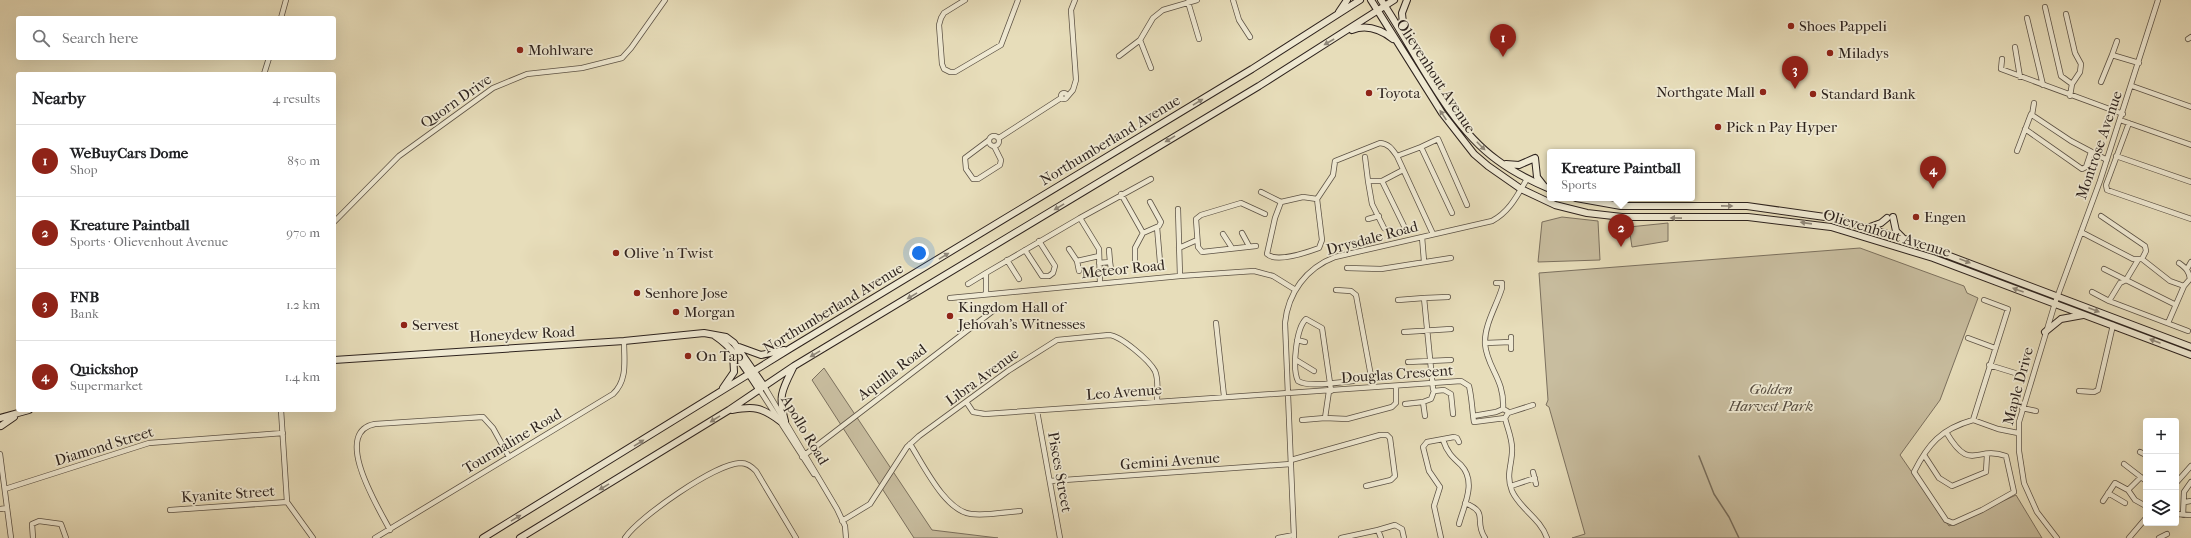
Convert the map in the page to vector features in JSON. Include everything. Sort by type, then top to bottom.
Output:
[{"type":"street","points":[[282,16],[286,0]]},
{"type":"street","name":"Quorn Drive","points":[[336,220],[399,156],[493,88],[527,74],[582,68],[622,58],[632,48],[665,0]]},
{"type":"street","points":[[965,0],[944,13],[941,18],[942,60],[944,69],[950,72],[955,72],[1001,45],[1018,0]]},
{"type":"street","points":[[989,140],[994,146],[1001,160],[1000,165],[978,179],[973,179],[966,169],[965,158],[993,136],[998,138],[1061,98],[1065,99],[1075,84],[1071,10],[1075,0]]},
{"type":"street","points":[[1119,56],[1140,40],[1158,13],[1167,8],[1196,0]]},
{"type":"street","points":[[1234,0],[1239,20],[1250,37]]},
{"type":"street","points":[[1336,15],[1347,0]]},
{"type":"street","name":"Northumberland Avenue","points":[[483,538],[791,348],[1121,149],[1360,0]]},
{"type":"street","name":"Olievenhout Avenue","points":[[1371,0],[1457,135],[1488,166],[1521,189],[1555,205],[1587,213],[1622,217],[1748,217],[1831,227],[1933,258],[2191,355]]},
{"type":"street","name":"Northumberland Avenue","points":[[520,538],[729,410],[794,366],[1342,35],[1377,10],[1382,3],[1394,0]]},
{"type":"street","points":[[1404,38],[1402,13],[1408,0]]},
{"type":"street","name":"Montrose Avenue","points":[[2057,296],[2107,160],[2132,86],[2158,0]]},
{"type":"street","points":[[1188,2],[1199,39]]},
{"type":"street","name":"Olievenhout Avenue","points":[[1382,3],[1456,119],[1481,146],[1503,164],[1527,180],[1547,189]]},
{"type":"street","points":[[2045,7],[2062,76],[2072,84]]},
{"type":"street","points":[[2066,14],[2075,53],[2081,64],[2080,72],[2072,84],[2070,96]]},
{"type":"street","points":[[2027,18],[2043,85]]},
{"type":"street","points":[[1342,35],[1358,28],[1372,28],[1387,34],[1397,42]]},
{"type":"street","points":[[1140,40],[1151,68]]},
{"type":"street","points":[[2101,82],[2117,41]]},
{"type":"street","points":[[2015,47],[2020,77]]},
{"type":"street","points":[[2112,55],[2139,63]]},
{"type":"street","points":[[2002,59],[2001,69],[2070,96],[2122,114]]},
{"type":"street","points":[[265,72],[268,60]]},
{"type":"street","points":[[2132,86],[2191,107]]},
{"type":"street","points":[[2017,151],[2034,103]]},
{"type":"street","points":[[2031,114],[2091,152],[2107,160]]},
{"type":"street","points":[[2120,120],[2191,145]]},
{"type":"street","points":[[2128,123],[2106,185],[2108,191],[2191,220]]},
{"type":"street","points":[[2025,129],[2082,168],[2086,167],[2091,152]]},
{"type":"street","points":[[994,146],[998,144],[998,138]]},
{"type":"street","points":[[1397,156],[1438,139],[1467,205]]},
{"type":"street","points":[[1281,202],[1275,218],[1267,251],[1269,256],[1275,259],[1317,249],[1321,246],[1317,199],[1333,175],[1337,159],[1380,142],[1388,145],[1397,156],[1433,234]]},
{"type":"street","points":[[1421,147],[1452,214]]},
{"type":"street","points":[[2116,156],[2191,182]]},
{"type":"street","points":[[1365,157],[1370,200],[1384,228]]},
{"type":"street","points":[[1503,164],[1520,165],[1535,158],[1538,177],[1547,188]]},
{"type":"street","points":[[1368,181],[1382,181],[1403,170]]},
{"type":"street","points":[[968,284],[1039,241],[1121,194],[1151,179]]},
{"type":"street","name":"Drysdale Road","points":[[1294,537],[1285,323],[1288,303],[1294,289],[1304,277],[1328,259],[1492,221],[1501,216],[1509,208],[1527,180]]},
{"type":"street","points":[[1382,181],[1404,226]]},
{"type":"street","points":[[1261,192],[1281,202],[1304,197],[1317,199]]},
{"type":"street","points":[[1121,194],[1143,233]]},
{"type":"street","name":"Olievenhout Avenue","points":[[1593,201],[1621,206],[1747,206],[1784,210],[1870,227],[2191,347]]},
{"type":"street","points":[[1135,268],[1134,248],[1143,233],[1160,225],[1161,220],[1150,202]]},
{"type":"street","points":[[1252,207],[1255,202]]},
{"type":"street","points":[[1256,246],[1202,252],[1198,248],[1196,219],[1201,215],[1241,203],[1265,214]]},
{"type":"street","points":[[1178,209],[1180,276]]},
{"type":"street","points":[[1368,219],[1379,216]]},
{"type":"street","points":[[2101,216],[2145,246],[2146,251],[2126,280],[2120,283],[2109,301]]},
{"type":"street","points":[[1080,218],[1098,249],[1100,283]]},
{"type":"street","points":[[1870,227],[1882,223],[1890,218],[1896,231],[1902,238]]},
{"type":"street","points":[[1157,227],[1160,262]]},
{"type":"street","points":[[2081,232],[2140,259],[2170,281],[2184,286]]},
{"type":"street","points":[[1242,233],[1249,246]]},
{"type":"street","points":[[1224,234],[1232,248]]},
{"type":"street","points":[[1422,237],[1424,261]]},
{"type":"street","points":[[1179,248],[1197,240]]},
{"type":"street","points":[[1025,250],[1042,276],[1049,276],[1053,273],[1055,266],[1039,241]]},
{"type":"street","points":[[1069,249],[1076,261],[1079,271]]},
{"type":"street","points":[[1109,250],[1111,269]]},
{"type":"street","points":[[1076,261],[1099,256]]},
{"type":"street","points":[[1348,268],[1380,269],[1451,258]]},
{"type":"street","points":[[1007,260],[1019,279]]},
{"type":"street","points":[[1099,263],[1110,262]]},
{"type":"street","points":[[2187,269],[2191,262]]},
{"type":"street","points":[[2168,323],[2184,286],[2190,280],[2187,269],[2180,263]]},
{"type":"street","points":[[2104,269],[2176,305]]},
{"type":"street","name":"Meteor Road","points":[[950,298],[1180,276],[1259,271],[1273,276],[1294,289]]},
{"type":"street","points":[[986,273],[986,294]]},
{"type":"street","points":[[1496,283],[1504,282],[1486,334],[1485,343],[1490,361],[1500,383],[1503,409],[1508,413]]},
{"type":"street","points":[[1336,290],[1351,291],[1356,295],[1373,387]]},
{"type":"street","points":[[2092,292],[2109,301],[2188,331]]},
{"type":"street","name":"Maple Drive","points":[[2057,296],[2022,408],[2018,433],[2021,469],[2029,496],[2044,523],[2057,538]]},
{"type":"street","points":[[1398,300],[1448,297]]},
{"type":"street","points":[[1404,404],[1423,402],[1431,399],[1434,391],[1424,298]]},
{"type":"street","points":[[1973,420],[1989,365],[2008,309],[1984,300]]},
{"type":"street","name":"Aquilla Road","points":[[804,456],[998,307]]},
{"type":"street","points":[[2046,332],[2060,319],[2085,315]]},
{"type":"street","points":[[1328,331],[1306,319],[1297,340],[1297,380],[1302,383],[1353,381]]},
{"type":"street","points":[[1216,323],[1224,396]]},
{"type":"street","points":[[2079,391],[2094,392],[2098,390],[2112,325]]},
{"type":"street","points":[[1322,328],[1330,383],[1325,418]]},
{"type":"street","points":[[1404,332],[1451,329]]},
{"type":"street","name":"Honeydew Road","points":[[336,360],[624,341],[681,334],[712,334],[726,337],[738,346],[752,373],[762,388]]},
{"type":"street","name":"Honeydew Road","points":[[712,334],[732,350],[752,373]]},
{"type":"street","name":"Libra Avenue","points":[[842,521],[870,504],[910,444],[1008,371],[1057,340],[1109,335],[1120,339],[1154,370],[1157,378],[1157,402]]},
{"type":"street","points":[[1968,338],[1995,348]]},
{"type":"street","points":[[1485,343],[1511,339],[1511,349]]},
{"type":"street","points":[[1297,340],[1305,342]]},
{"type":"street","name":"Tourmaline Road","points":[[375,538],[617,391],[624,376],[624,341]]},
{"type":"street","points":[[738,346],[761,355],[791,348]]},
{"type":"street","points":[[718,394],[734,372],[735,363],[732,350]]},
{"type":"street","points":[[1296,360],[1314,371]]},
{"type":"street","points":[[1408,362],[1451,360]]},
{"type":"street","points":[[1989,365],[2015,373]]},
{"type":"street","points":[[783,421],[781,395],[794,366]]},
{"type":"street","name":"Douglas Crescent","points":[[1288,394],[1461,381],[1467,384],[1470,390],[1474,422],[1505,418]]},
{"type":"street","points":[[1302,420],[1325,418],[1347,419],[1392,407],[1396,403],[1396,386]]},
{"type":"street","name":"Apollo Road","points":[[762,388],[824,486],[842,521],[846,538]]},
{"type":"street","points":[[1434,391],[1444,390],[1449,392],[1453,414]]},
{"type":"street","name":"Leo Avenue","points":[[967,403],[973,412],[978,414],[1037,411],[1224,396],[1288,394]]},
{"type":"street","points":[[1423,402],[1425,416]]},
{"type":"street","points":[[1533,405],[1508,413],[1505,418],[1512,448],[1509,468],[1511,486],[1520,504],[1540,524],[1549,538]]},
{"type":"street","points":[[729,410],[755,407],[783,421]]},
{"type":"street","points":[[2022,408],[2036,412]]},
{"type":"street","points":[[1473,416],[1496,412],[1503,409]]},
{"type":"street","name":"Pisces Street","points":[[1037,411],[1060,538]]},
{"type":"street","points":[[0,418],[22,412]]},
{"type":"street","points":[[282,412],[287,502],[313,538]]},
{"type":"street","points":[[0,425],[16,414]]},
{"type":"street","points":[[390,530],[366,483],[359,464],[358,435],[364,427],[375,424],[483,417],[493,428],[509,457]]},
{"type":"street","points":[[1946,432],[1955,448],[1964,454],[1969,456],[2006,456],[2013,494],[1953,523],[1946,520],[1914,474],[1932,442],[1946,432],[1973,420],[1998,429],[2018,433]]},
{"type":"street","name":"Diamond Street","points":[[5,489],[149,443],[283,433]]},
{"type":"street","name":"Gemini Avenue","points":[[1050,481],[1291,462],[1380,435],[1387,435],[1390,438],[1395,476],[1392,480],[1366,486]]},
{"type":"street","points":[[1446,489],[1440,487],[1428,471],[1423,447],[1427,442],[1444,440],[1454,436],[1458,438],[1459,442]]},
{"type":"street","points":[[1444,440],[1448,452],[1462,467],[1469,482],[1459,524]]},
{"type":"street","points":[[910,444],[948,501],[959,510],[972,514],[1020,511]]},
{"type":"street","points":[[2140,452],[2144,454]]},
{"type":"street","points":[[0,455],[10,538]]},
{"type":"street","points":[[1924,455],[1940,478],[1952,486],[1986,472],[1987,455]]},
{"type":"street","points":[[625,538],[634,528],[665,502],[721,469],[742,463],[748,464],[756,470],[796,538]]},
{"type":"street","points":[[2124,464],[2141,477],[2128,490]]},
{"type":"street","points":[[2179,480],[2191,466]]},
{"type":"street","points":[[1533,472],[1536,484]]},
{"type":"street","points":[[1511,486],[1535,478]]},
{"type":"street","points":[[2183,515],[2185,502],[2184,490],[2191,482]]},
{"type":"street","points":[[2103,501],[2117,483],[2128,490],[2135,500],[2143,504]]},
{"type":"street","points":[[1440,487],[1436,495],[1434,508],[1441,538]]},
{"type":"street","points":[[2108,493],[2125,503]]},
{"type":"street","points":[[2185,502],[2191,501]]},
{"type":"street","name":"Kyanite Street","points":[[170,510],[287,502]]},
{"type":"street","points":[[1465,503],[1475,507],[1479,511],[1480,527],[1485,538]]},
{"type":"street","points":[[0,509],[7,508]]},
{"type":"street","points":[[2179,514],[2191,515]]},
{"type":"street","points":[[33,538],[32,524],[39,521],[61,524],[66,538]]},
{"type":"street","points":[[2129,538],[2143,522]]},
{"type":"street","points":[[1341,538],[1395,525],[1402,529],[1404,538]]},
{"type":"street","points":[[1378,530],[1381,538]]},
{"type":"street","points":[[2159,538],[2167,534]]},
{"type":"street","points":[[1278,538],[1294,537]]},
{"type":"green space","points":[[1562,217],[1598,221],[1600,260],[1538,262],[1542,222]]},
{"type":"green space","points":[[1668,223],[1668,241],[1632,247],[1629,227]]},
{"type":"green space","name":"Golden Harvest Park","points":[[1860,248],[1964,286],[1967,293],[1978,298],[1940,400],[1900,455],[1949,526],[2016,495],[2042,538],[1572,538],[1585,534],[1549,407],[1546,405],[1548,400],[1539,273]]},
{"type":"green space","points":[[824,368],[932,530],[998,538],[914,538],[812,380]]},
{"type":"waterway","points":[[1699,456],[1714,494],[1729,517],[1739,538]]},
{"type":"place","name":"Shoes Pappeli","points":[[1791,26]]},
{"type":"place","name":"Mohlware","points":[[520,50]]},
{"type":"place","name":"Miladys","points":[[1830,53]]},
{"type":"place","name":"WeBuyCars Dome","points":[[1503,57]]},
{"type":"place","name":"FNB","points":[[1795,89]]},
{"type":"place","name":"Northgate Mall","points":[[1763,92]]},
{"type":"place","name":"Toyota","points":[[1369,93]]},
{"type":"place","name":"Standard Bank","points":[[1813,94]]},
{"type":"place","name":"Pick n Pay Hyper","points":[[1718,127]]},
{"type":"place","name":"Quickshop","points":[[1933,189]]},
{"type":"place","name":"Engen","points":[[1916,217]]},
{"type":"place","name":"Kreature Paintball","points":[[1621,247]]},
{"type":"place","name":"Olive 'n Twist","points":[[616,253]]},
{"type":"place","name":"Senhore Jose","points":[[637,293]]},
{"type":"place","name":"Morgan","points":[[676,312]]},
{"type":"place","name":"Kingdom Hall of Jehovah's Witnesses","points":[[950,316]]},
{"type":"place","name":"Servest","points":[[404,325]]},
{"type":"place","name":"On Tap","points":[[688,356]]}]
